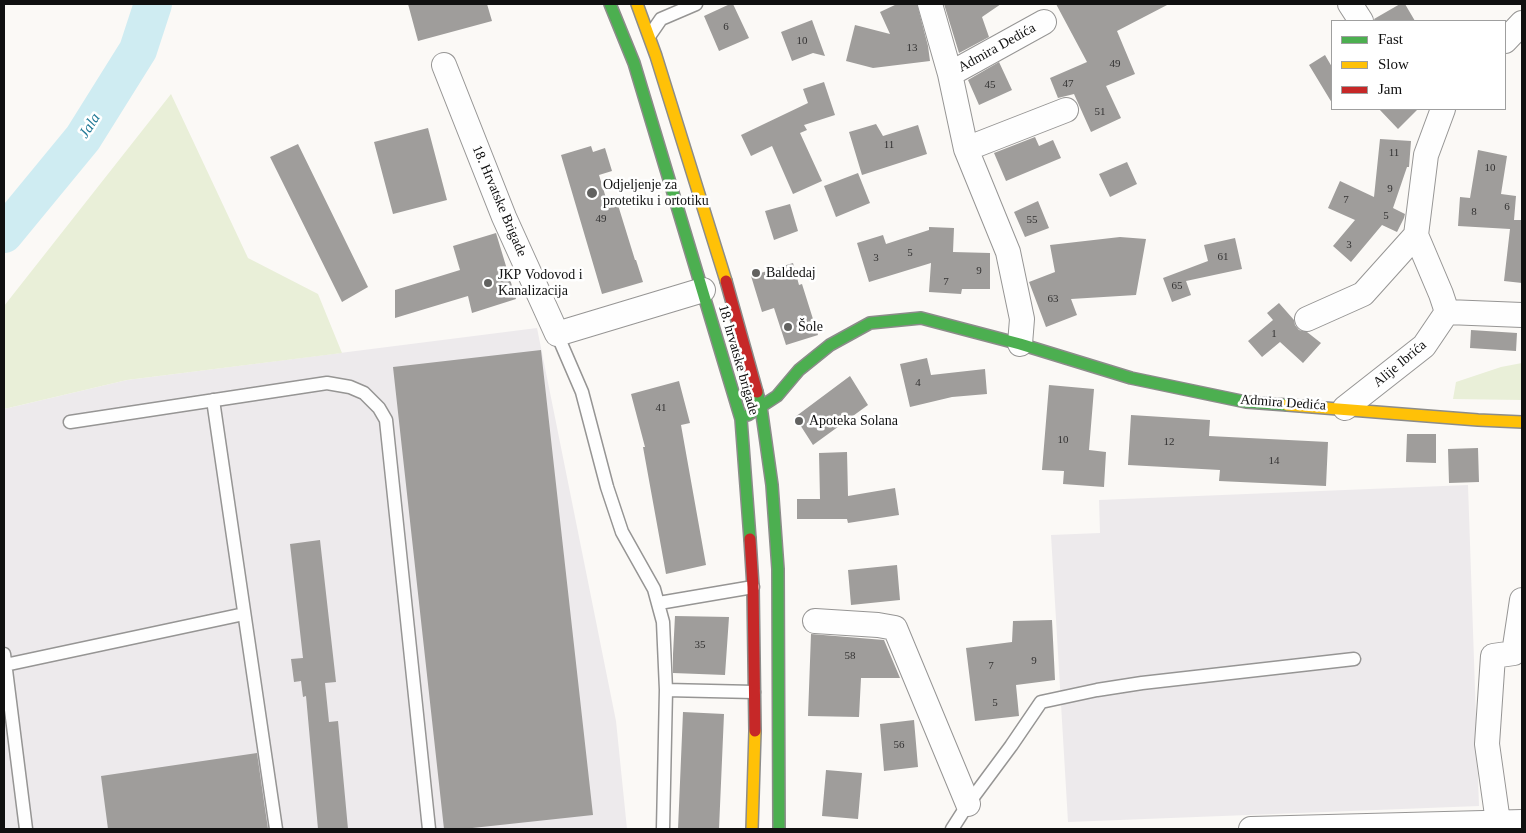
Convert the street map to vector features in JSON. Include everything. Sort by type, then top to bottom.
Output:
[{"type":"main road","name":"18. hrvatske brigade","points":[[610,4],[634,63],[741,419],[754,587],[752,829]]},
{"type":"main road","name":"18. hrvatske brigade","points":[[637,4],[724,273],[762,408],[772,485],[778,569],[779,829]]},
{"type":"main road","name":"Admira Dedića","points":[[741,419],[762,408],[777,396],[799,370],[830,345],[870,323],[921,318],[1020,344],[1132,378],[1246,402],[1522,422]]},
{"type":"street","name":"Admira Dedića","points":[[930,4],[950,74],[966,149],[1008,252],[1022,319],[1020,344]]},
{"type":"street","points":[[1350,4],[1360,20]]},
{"type":"street","name":"Admira Dedića","points":[[950,74],[1044,22]]},
{"type":"street","points":[[1506,40],[1522,23]]},
{"type":"street","name":"18. Hrvatske Brigade","points":[[444,65],[504,217],[557,334]]},
{"type":"street","points":[[966,149],[1066,110]]},
{"type":"street","points":[[1443,110],[1426,155],[1416,235],[1442,294],[1447,312],[1522,315]]},
{"type":"street","points":[[1307,319],[1363,294],[1416,235]]},
{"type":"street","points":[[557,334],[703,290]]},
{"type":"street","name":"Alije Ibrića","points":[[1345,408],[1424,346],[1447,312]]},
{"type":"street","points":[[1498,822],[1487,744],[1493,656],[1514,653],[1522,600]]},
{"type":"street","points":[[815,621],[878,625],[895,628],[968,804]]},
{"type":"street","points":[[1251,829],[1522,822]]},
{"type":"lane","points":[[648,37],[661,19],[696,4]]},
{"type":"lane","points":[[557,334],[582,392],[607,487],[622,532],[648,576],[659,603],[665,641],[666,690],[663,829]]},
{"type":"lane","points":[[70,422],[327,383],[339,384],[364,393],[380,408],[386,420],[429,829]]},
{"type":"lane","points":[[213,400],[276,829]]},
{"type":"lane","points":[[659,603],[754,587]]},
{"type":"lane","points":[[26,829],[4,659],[244,614]]},
{"type":"lane","points":[[952,829],[1041,702],[1142,683],[1354,659]]},
{"type":"lane","points":[[666,690],[754,692]]},
{"type":"shaded area","points":[[537,328],[616,721],[627,829],[4,829],[4,409],[127,380]]},
{"type":"shaded area","points":[[1468,485],[1479,806],[1068,822],[1051,535],[1100,533],[1099,500]]},
{"type":"green space","points":[[171,94],[248,258],[318,294],[342,353],[127,380],[4,409],[4,306]]},
{"type":"green space","points":[[1522,363],[1522,400],[1453,399],[1456,382],[1501,367]]},
{"type":"building","points":[[408,4],[487,4],[492,21],[418,41]]},
{"type":"building","points":[[733,4],[749,38],[719,51],[704,16]]},
{"type":"building","points":[[897,4],[917,4],[930,61],[873,68],[846,61],[855,25],[890,34],[880,12]]},
{"type":"building","points":[[944,4],[1001,4],[982,17],[989,37],[959,53]]},
{"type":"building","points":[[1056,4],[1169,4],[1117,31],[1135,74],[1106,86],[1121,118],[1091,132],[1074,94],[1058,98],[1050,78],[1087,62]]},
{"type":"building","points":[[1400,4],[1405,4],[1414,20],[1374,20]]},
{"type":"building","points":[[812,20],[825,56],[813,53],[792,61],[781,32]]},
{"type":"building","points":[[1325,55],[1331,65],[1331,101],[1309,65]]},
{"type":"building","points":[[999,62],[1012,90],[979,105],[968,80]]},
{"type":"building","points":[[824,82],[835,115],[804,125],[807,130],[800,133],[822,181],[793,194],[772,146],[751,156],[741,135],[808,103],[803,89]]},
{"type":"building","points":[[1380,110],[1417,110],[1398,129]]},
{"type":"building","points":[[876,124],[883,136],[918,125],[927,154],[862,175],[849,132]]},
{"type":"building","points":[[428,128],[447,200],[393,214],[374,142]]},
{"type":"building","points":[[1035,137],[1039,146],[1053,140],[1061,158],[1006,181],[994,153]]},
{"type":"building","points":[[1380,139],[1411,141],[1409,167],[1407,167],[1393,208],[1405,214],[1397,232],[1382,225],[1351,262],[1333,246],[1355,220],[1328,208],[1340,181],[1374,197]]},
{"type":"building","points":[[298,144],[368,287],[342,302],[270,157]]},
{"type":"building","points":[[591,146],[593,152],[605,148],[612,171],[599,175],[609,208],[618,205],[643,282],[602,294],[561,155]]},
{"type":"building","points":[[1478,150],[1507,156],[1501,194],[1516,196],[1514,220],[1522,220],[1522,283],[1504,281],[1510,229],[1458,226],[1460,197],[1470,198]]},
{"type":"building","points":[[1127,162],[1137,184],[1110,197],[1099,174]]},
{"type":"building","points":[[858,173],[870,203],[836,217],[824,186]]},
{"type":"building","points":[[1038,201],[1049,228],[1025,237],[1014,212]]},
{"type":"building","points":[[790,204],[798,231],[774,240],[765,211]]},
{"type":"building","points":[[929,227],[954,228],[953,252],[990,253],[990,289],[962,289],[961,294],[929,292],[931,263],[869,282],[857,243],[883,235],[886,244],[929,230]]},
{"type":"building","name":"JKP Vodovod i Kanalizacija","points":[[496,233],[516,299],[472,313],[468,296],[395,318],[395,290],[460,270],[453,246]]},
{"type":"building","points":[[1120,237],[1146,239],[1136,295],[1071,299],[1077,315],[1046,327],[1029,282],[1055,272],[1050,245]]},
{"type":"building","points":[[1235,238],[1242,269],[1186,281],[1191,295],[1172,302],[1163,278],[1208,261],[1204,245]]},
{"type":"building","points":[[793,263],[799,285],[802,284],[818,335],[786,345],[774,308],[762,312],[751,276]]},
{"type":"building","points":[[1279,303],[1294,320],[1299,330],[1307,332],[1321,343],[1303,363],[1280,342],[1262,357],[1248,341],[1273,320],[1267,313]]},
{"type":"building","points":[[1471,330],[1517,333],[1516,351],[1470,348]]},
{"type":"building","points":[[541,350],[593,815],[463,829],[444,829],[393,367]]},
{"type":"building","points":[[927,358],[931,375],[985,369],[987,394],[952,397],[910,407],[900,364]]},
{"type":"building","points":[[850,376],[868,405],[813,445],[795,417]]},
{"type":"building","points":[[679,381],[690,423],[681,425],[706,565],[666,574],[643,447],[645,447],[631,394]]},
{"type":"building","points":[[1049,385],[1094,389],[1089,450],[1106,452],[1104,487],[1063,484],[1064,471],[1042,470]]},
{"type":"building","points":[[1131,415],[1210,420],[1209,436],[1328,442],[1326,486],[1219,481],[1220,470],[1128,465]]},
{"type":"building","points":[[1407,434],[1436,434],[1436,463],[1406,462]]},
{"type":"building","points":[[1478,448],[1479,482],[1449,483],[1448,449]]},
{"type":"building","points":[[847,452],[848,496],[895,488],[899,515],[848,523],[847,519],[797,519],[797,499],[820,499],[819,453]]},
{"type":"building","points":[[320,540],[336,682],[325,683],[329,722],[338,721],[348,829],[318,829],[306,696],[303,697],[301,681],[294,682],[291,659],[303,658],[290,544]]},
{"type":"building","points":[[897,565],[900,600],[851,605],[848,570]]},
{"type":"building","points":[[675,616],[729,617],[725,675],[673,673]]},
{"type":"building","points":[[1052,620],[1055,680],[1016,685],[1019,716],[975,721],[966,648],[1012,642],[1013,621]]},
{"type":"building","points":[[811,634],[884,640],[900,678],[861,678],[859,717],[808,716]]},
{"type":"building","points":[[683,712],[724,714],[719,829],[678,829]]},
{"type":"building","points":[[914,720],[918,767],[884,771],[880,724]]},
{"type":"building","points":[[257,753],[268,829],[108,829],[101,776]]},
{"type":"building","points":[[826,770],[862,773],[858,819],[822,816]]},
{"type":"waterway","name":"Jala","points":[[4,234],[83,138],[138,50],[153,4]]},
{"type":"traffic: fast","points":[[610,4],[634,63],[741,419],[750,539]]},
{"type":"traffic: fast","points":[[748,415],[777,396],[799,370],[830,345],[870,323],[921,318],[1020,344],[1131,378],[1246,402],[1287,405]]},
{"type":"traffic: fast","points":[[757,392],[761,407],[772,485],[778,569],[779,829]]},
{"type":"traffic: slow","points":[[637,4],[656,56],[726,281]]},
{"type":"traffic: slow","points":[[1287,405],[1522,422]]},
{"type":"traffic: slow","points":[[752,829],[755,731]]},
{"type":"traffic: jam","points":[[726,281],[757,392]]},
{"type":"traffic: jam","points":[[750,539],[753,587],[755,731]]},
{"type":"place","name":"Odjeljenje za protetiku i ortotiku","points":[[592,193]]},
{"type":"place","name":"Baldedaj","points":[[756,273]]},
{"type":"place","name":"JKP Vodovod i Kanalizacija","points":[[488,283]]},
{"type":"place","name":"Šole","points":[[788,327]]},
{"type":"place","name":"Apoteka Solana","points":[[799,421]]}]
